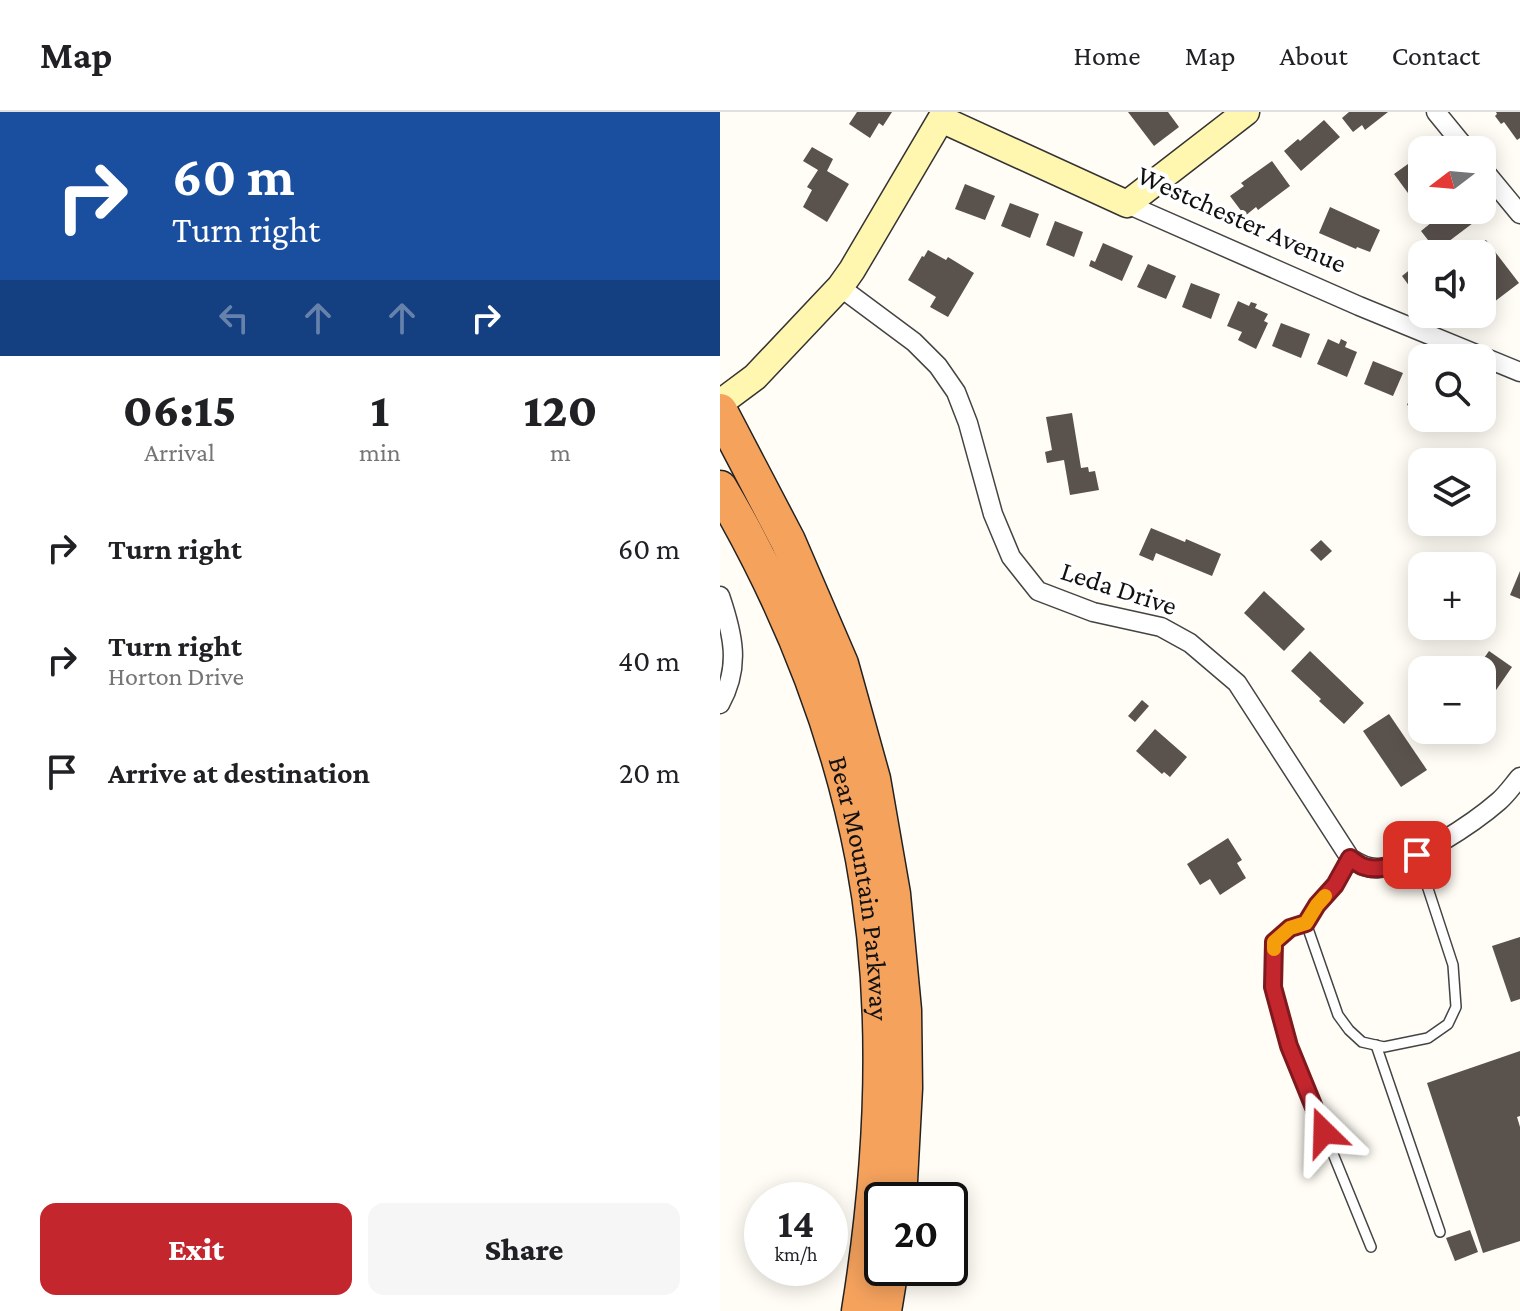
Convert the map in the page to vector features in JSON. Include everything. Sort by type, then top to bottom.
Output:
[{"type":"highway","name":"Bear Mountain Parkway","points":[[720,411],[788,541],[841,664],[873,779],[893,894],[904,1010],[905,1088],[900,1182]]},
{"type":"highway","name":"Bear Mountain Parkway","points":[[720,488],[764,571],[809,672],[839,759],[863,860],[873,934],[881,1052],[877,1166],[859,1311]]},
{"type":"highway","points":[[884,1311],[888,1286]]},
{"type":"street","points":[[1127,204],[1246,112]]},
{"type":"street","points":[[1436,112],[1456,136]]},
{"type":"street","points":[[720,403],[755,377],[840,287],[943,116]]},
{"type":"street","name":"Westchester Avenue","points":[[943,116],[1127,204],[1359,306],[1520,372]]},
{"type":"street","points":[[1496,185],[1520,214]]},
{"type":"street","name":"Leda Drive","points":[[840,287],[914,342],[938,366],[956,392],[968,423],[993,514],[1011,557],[1038,591],[1093,612],[1161,627],[1190,643],[1237,683],[1350,858]]},
{"type":"street","points":[[720,596],[733,645],[733,670],[728,690],[720,704]]},
{"type":"street","points":[[1350,858],[1363,867],[1380,868],[1405,862],[1444,840],[1500,800],[1520,777]]},
{"type":"lane","points":[[1306,923],[1338,1015],[1349,1030],[1362,1042],[1384,1047],[1428,1038],[1448,1024],[1456,1007],[1453,965],[1417,855]]},
{"type":"lane","points":[[1350,858],[1335,885],[1306,923],[1290,928],[1274,942],[1273,987],[1289,1046],[1371,1247]]},
{"type":"lane","points":[[1376,1045],[1440,1232]]},
{"type":"building","points":[[857,112],[892,112],[883,126],[879,123],[870,138],[849,124]]},
{"type":"building","points":[[1128,112],[1168,112],[1179,127],[1154,146]]},
{"type":"building","points":[[1349,112],[1388,112],[1365,130],[1362,125],[1353,132],[1342,118]]},
{"type":"building","points":[[1496,112],[1520,112],[1520,138],[1517,140],[1504,122],[1501,124],[1495,116]]},
{"type":"building","points":[[1324,120],[1340,137],[1301,171],[1284,151]]},
{"type":"building","points":[[812,147],[833,159],[827,171],[849,184],[827,222],[803,207],[812,190],[807,187],[818,170],[803,161]]},
{"type":"building","points":[[1272,161],[1290,186],[1245,216],[1230,196],[1244,186],[1241,183]]},
{"type":"building","points":[[1408,164],[1408,193],[1394,174]]},
{"type":"building","points":[[965,184],[995,196],[985,220],[955,209]]},
{"type":"building","points":[[1010,203],[1039,214],[1030,238],[1001,226]]},
{"type":"building","points":[[1330,207],[1380,230],[1370,252],[1319,233]]},
{"type":"building","points":[[1055,221],[1083,232],[1074,257],[1046,245]]},
{"type":"building","points":[[1430,224],[1472,224],[1451,240],[1428,240],[1421,231]]},
{"type":"building","points":[[1103,243],[1133,256],[1122,281],[1089,266],[1091,260],[1095,262]]},
{"type":"building","points":[[928,250],[946,260],[948,257],[974,273],[948,317],[930,307],[936,297],[908,280]]},
{"type":"building","points":[[1496,253],[1519,283],[1496,300]]},
{"type":"building","points":[[1148,264],[1176,276],[1166,299],[1137,287]]},
{"type":"building","points":[[1191,283],[1220,294],[1211,319],[1182,307]]},
{"type":"building","points":[[1238,301],[1249,306],[1251,302],[1257,304],[1255,308],[1268,314],[1264,321],[1268,323],[1256,349],[1238,340],[1242,332],[1227,326]]},
{"type":"building","points":[[1281,323],[1310,334],[1301,358],[1272,346]]},
{"type":"building","points":[[1328,339],[1339,344],[1341,339],[1347,342],[1345,347],[1357,352],[1347,377],[1317,364]]},
{"type":"building","points":[[1373,361],[1403,373],[1393,396],[1364,384]]},
{"type":"building","points":[[1072,413],[1081,468],[1088,467],[1089,472],[1095,471],[1099,490],[1070,495],[1064,460],[1047,463],[1045,452],[1052,450],[1046,417]]},
{"type":"building","points":[[1151,528],[1221,554],[1212,576],[1156,553],[1153,561],[1139,555]]},
{"type":"building","points":[[1321,540],[1332,551],[1321,561],[1310,550]]},
{"type":"building","points":[[1520,571],[1520,599],[1510,595]]},
{"type":"building","points":[[1264,591],[1305,629],[1284,651],[1244,613]]},
{"type":"building","points":[[1310,651],[1364,703],[1344,724],[1291,671]]},
{"type":"building","points":[[1489,651],[1512,667],[1496,690],[1496,656],[1485,656]]},
{"type":"building","points":[[1142,700],[1149,706],[1135,722],[1128,716]]},
{"type":"building","points":[[1389,714],[1427,770],[1401,787],[1363,731]]},
{"type":"building","points":[[1155,729],[1187,757],[1170,777],[1164,772],[1162,774],[1136,751]]},
{"type":"building","points":[[1228,838],[1242,860],[1237,863],[1246,878],[1220,895],[1210,879],[1200,885],[1187,864]]},
{"type":"building","points":[[1520,937],[1520,999],[1511,1002],[1492,946]]},
{"type":"building","points":[[1520,1051],[1520,1116],[1517,1117],[1520,1127],[1520,1241],[1483,1253],[1427,1083]]},
{"type":"building","points":[[1470,1230],[1478,1252],[1455,1261],[1446,1238]]},
{"type":"slow traffic","points":[[1274,949],[1274,942],[1290,928],[1306,923],[1325,896]]},
{"type":"route","points":[[1324,1132],[1289,1046],[1273,987],[1274,942],[1290,928],[1306,923],[1335,885],[1350,858],[1363,867],[1380,868],[1405,862],[1417,855]]}]
